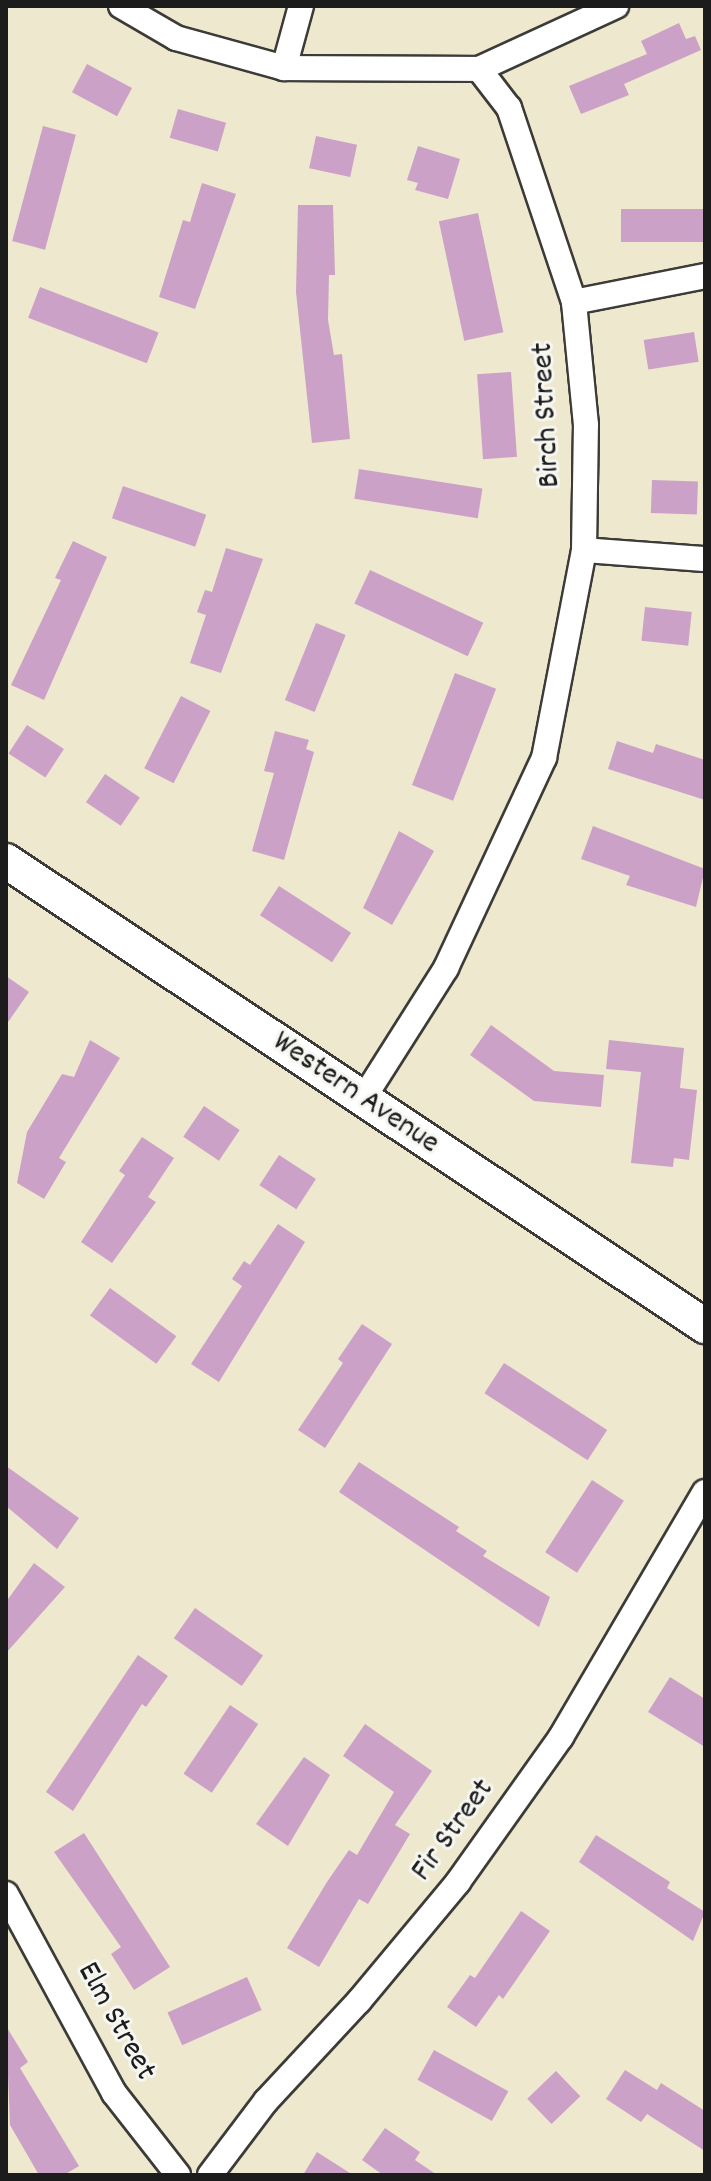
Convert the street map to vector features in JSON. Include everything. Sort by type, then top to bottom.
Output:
[{"type":"main road","name":"Western Avenue","points":[[6,861],[705,1326]]},
{"type":"street","points":[[121,6],[176,38],[284,68],[479,69],[616,6]]},
{"type":"street","points":[[284,68],[301,6]]},
{"type":"street","name":"Birch Street","points":[[363,1099],[446,968],[544,758],[584,550],[586,425],[574,302],[509,108],[479,69]]},
{"type":"street","points":[[574,302],[705,276]]},
{"type":"street","points":[[584,550],[705,559]]},
{"type":"street","name":"Fir Street","points":[[210,2175],[266,2101],[359,2001],[474,1860],[561,1737],[705,1492]]},
{"type":"street","name":"Elm Street","points":[[6,1894],[114,2093],[178,2175]]},
{"type":"building","points":[[679,23],[686,39],[695,36],[701,50],[624,84],[629,95],[581,114],[569,86],[647,54],[641,41]]},
{"type":"building","points":[[87,64],[132,88],[117,116],[72,92]]},
{"type":"building","points":[[178,109],[226,123],[218,152],[170,138]]},
{"type":"building","points":[[43,126],[76,135],[45,250],[12,241]]},
{"type":"building","points":[[316,136],[357,145],[350,177],[309,168]]},
{"type":"building","points":[[418,146],[460,159],[448,199],[415,190],[418,183],[407,180]]},
{"type":"building","points":[[202,183],[236,194],[195,309],[159,297],[183,220],[190,222]]},
{"type":"building","points":[[298,205],[333,205],[335,275],[329,275],[328,320],[334,355],[342,354],[350,439],[312,443],[296,292]]},
{"type":"building","points":[[621,209],[705,209],[705,242],[621,242]]},
{"type":"building","points":[[478,213],[503,332],[464,341],[439,221]]},
{"type":"building","points":[[40,287],[159,333],[147,363],[28,318]]},
{"type":"building","points":[[694,332],[699,362],[648,370],[644,340]]},
{"type":"building","points":[[511,372],[517,457],[483,459],[477,374]]},
{"type":"building","points":[[359,469],[482,489],[478,518],[354,499]]},
{"type":"building","points":[[652,480],[698,482],[697,515],[651,513]]},
{"type":"building","points":[[123,486],[206,515],[195,547],[112,518]]},
{"type":"building","points":[[73,541],[107,557],[44,700],[11,685],[61,580],[55,578]]},
{"type":"building","points":[[226,548],[263,559],[221,673],[190,663],[206,615],[197,612],[205,590],[212,592]]},
{"type":"building","points":[[370,570],[483,623],[468,656],[354,604]]},
{"type":"building","points":[[645,607],[692,612],[688,646],[641,641]]},
{"type":"building","points":[[316,623],[346,635],[315,712],[285,700]]},
{"type":"building","points":[[455,673],[496,689],[453,801],[412,785]]},
{"type":"building","points":[[181,696],[210,711],[174,783],[144,768]]},
{"type":"building","points":[[27,725],[64,749],[45,777],[8,754]]},
{"type":"building","points":[[275,731],[309,740],[306,749],[314,752],[284,860],[252,851],[274,773],[264,771]]},
{"type":"building","points":[[617,741],[653,753],[656,744],[705,760],[705,800],[608,769]]},
{"type":"building","points":[[105,774],[140,797],[121,826],[86,802]]},
{"type":"building","points":[[593,826],[705,869],[696,907],[626,885],[630,876],[581,859]]},
{"type":"building","points":[[399,831],[434,851],[392,925],[363,908]]},
{"type":"building","points":[[279,886],[351,933],[332,962],[260,915]]},
{"type":"building","points":[[6,976],[29,992],[6,1025]]},
{"type":"building","points":[[491,1025],[554,1071],[604,1075],[601,1107],[534,1101],[470,1055]]},
{"type":"building","points":[[90,1040],[120,1058],[59,1158],[66,1162],[44,1199],[17,1183],[27,1132],[62,1074],[74,1077]]},
{"type":"building","points":[[609,1040],[684,1048],[680,1088],[697,1090],[689,1160],[674,1158],[673,1167],[631,1163],[641,1072],[606,1069]]},
{"type":"building","points":[[204,1106],[240,1130],[219,1161],[183,1137]]},
{"type":"building","points":[[142,1137],[174,1158],[148,1197],[156,1202],[112,1263],[81,1242],[125,1175],[119,1171]]},
{"type":"building","points":[[279,1155],[316,1179],[296,1209],[259,1185]]},
{"type":"building","points":[[278,1224],[305,1242],[219,1382],[191,1364],[242,1286],[232,1279],[244,1261],[250,1265]]},
{"type":"building","points":[[110,1288],[176,1336],[156,1364],[90,1316]]},
{"type":"building","points":[[362,1324],[392,1344],[325,1448],[298,1430],[343,1363],[338,1359]]},
{"type":"building","points":[[504,1363],[607,1430],[588,1460],[484,1393]]},
{"type":"building","points":[[359,1462],[459,1527],[456,1531],[487,1551],[483,1556],[550,1597],[539,1627],[339,1492]]},
{"type":"building","points":[[6,1466],[79,1518],[57,1549],[6,1506]]},
{"type":"building","points":[[592,1480],[624,1501],[577,1573],[545,1552]]},
{"type":"building","points":[[34,1563],[65,1587],[6,1653],[6,1602]]},
{"type":"building","points":[[195,1608],[263,1656],[242,1686],[174,1638]]},
{"type":"building","points":[[138,1655],[168,1676],[146,1707],[142,1704],[73,1811],[46,1792]]},
{"type":"building","points":[[670,1677],[705,1699],[705,1747],[648,1712]]},
{"type":"building","points":[[230,1705],[258,1724],[212,1793],[184,1774]]},
{"type":"building","points":[[365,1724],[432,1771],[395,1825],[410,1834],[368,1904],[359,1899],[319,1967],[287,1948],[349,1850],[357,1855],[394,1792],[343,1756]]},
{"type":"building","points":[[304,1757],[330,1775],[288,1846],[256,1824]]},
{"type":"building","points":[[84,1833],[170,1967],[134,1990],[111,1954],[121,1947],[54,1852]]},
{"type":"building","points":[[596,1835],[670,1882],[667,1888],[705,1912],[693,1941],[579,1862]]},
{"type":"building","points":[[521,1911],[550,1931],[503,1999],[499,1995],[476,2027],[447,2007],[470,1975],[475,1978]]},
{"type":"building","points":[[247,1977],[262,2010],[182,2045],[168,2012]]},
{"type":"building","points":[[6,2026],[28,2062],[20,2068],[79,2166],[64,2175],[39,2175],[10,2125]]},
{"type":"building","points":[[434,2050],[508,2091],[492,2121],[418,2080]]},
{"type":"building","points":[[625,2070],[657,2090],[661,2083],[705,2111],[705,2151],[647,2114],[641,2122],[606,2099]]},
{"type":"building","points":[[556,2071],[580,2096],[552,2124],[527,2099]]},
{"type":"building","points":[[385,2128],[420,2152],[415,2160],[437,2175],[383,2175],[362,2160]]},
{"type":"building","points":[[317,2152],[353,2175],[303,2175]]}]
